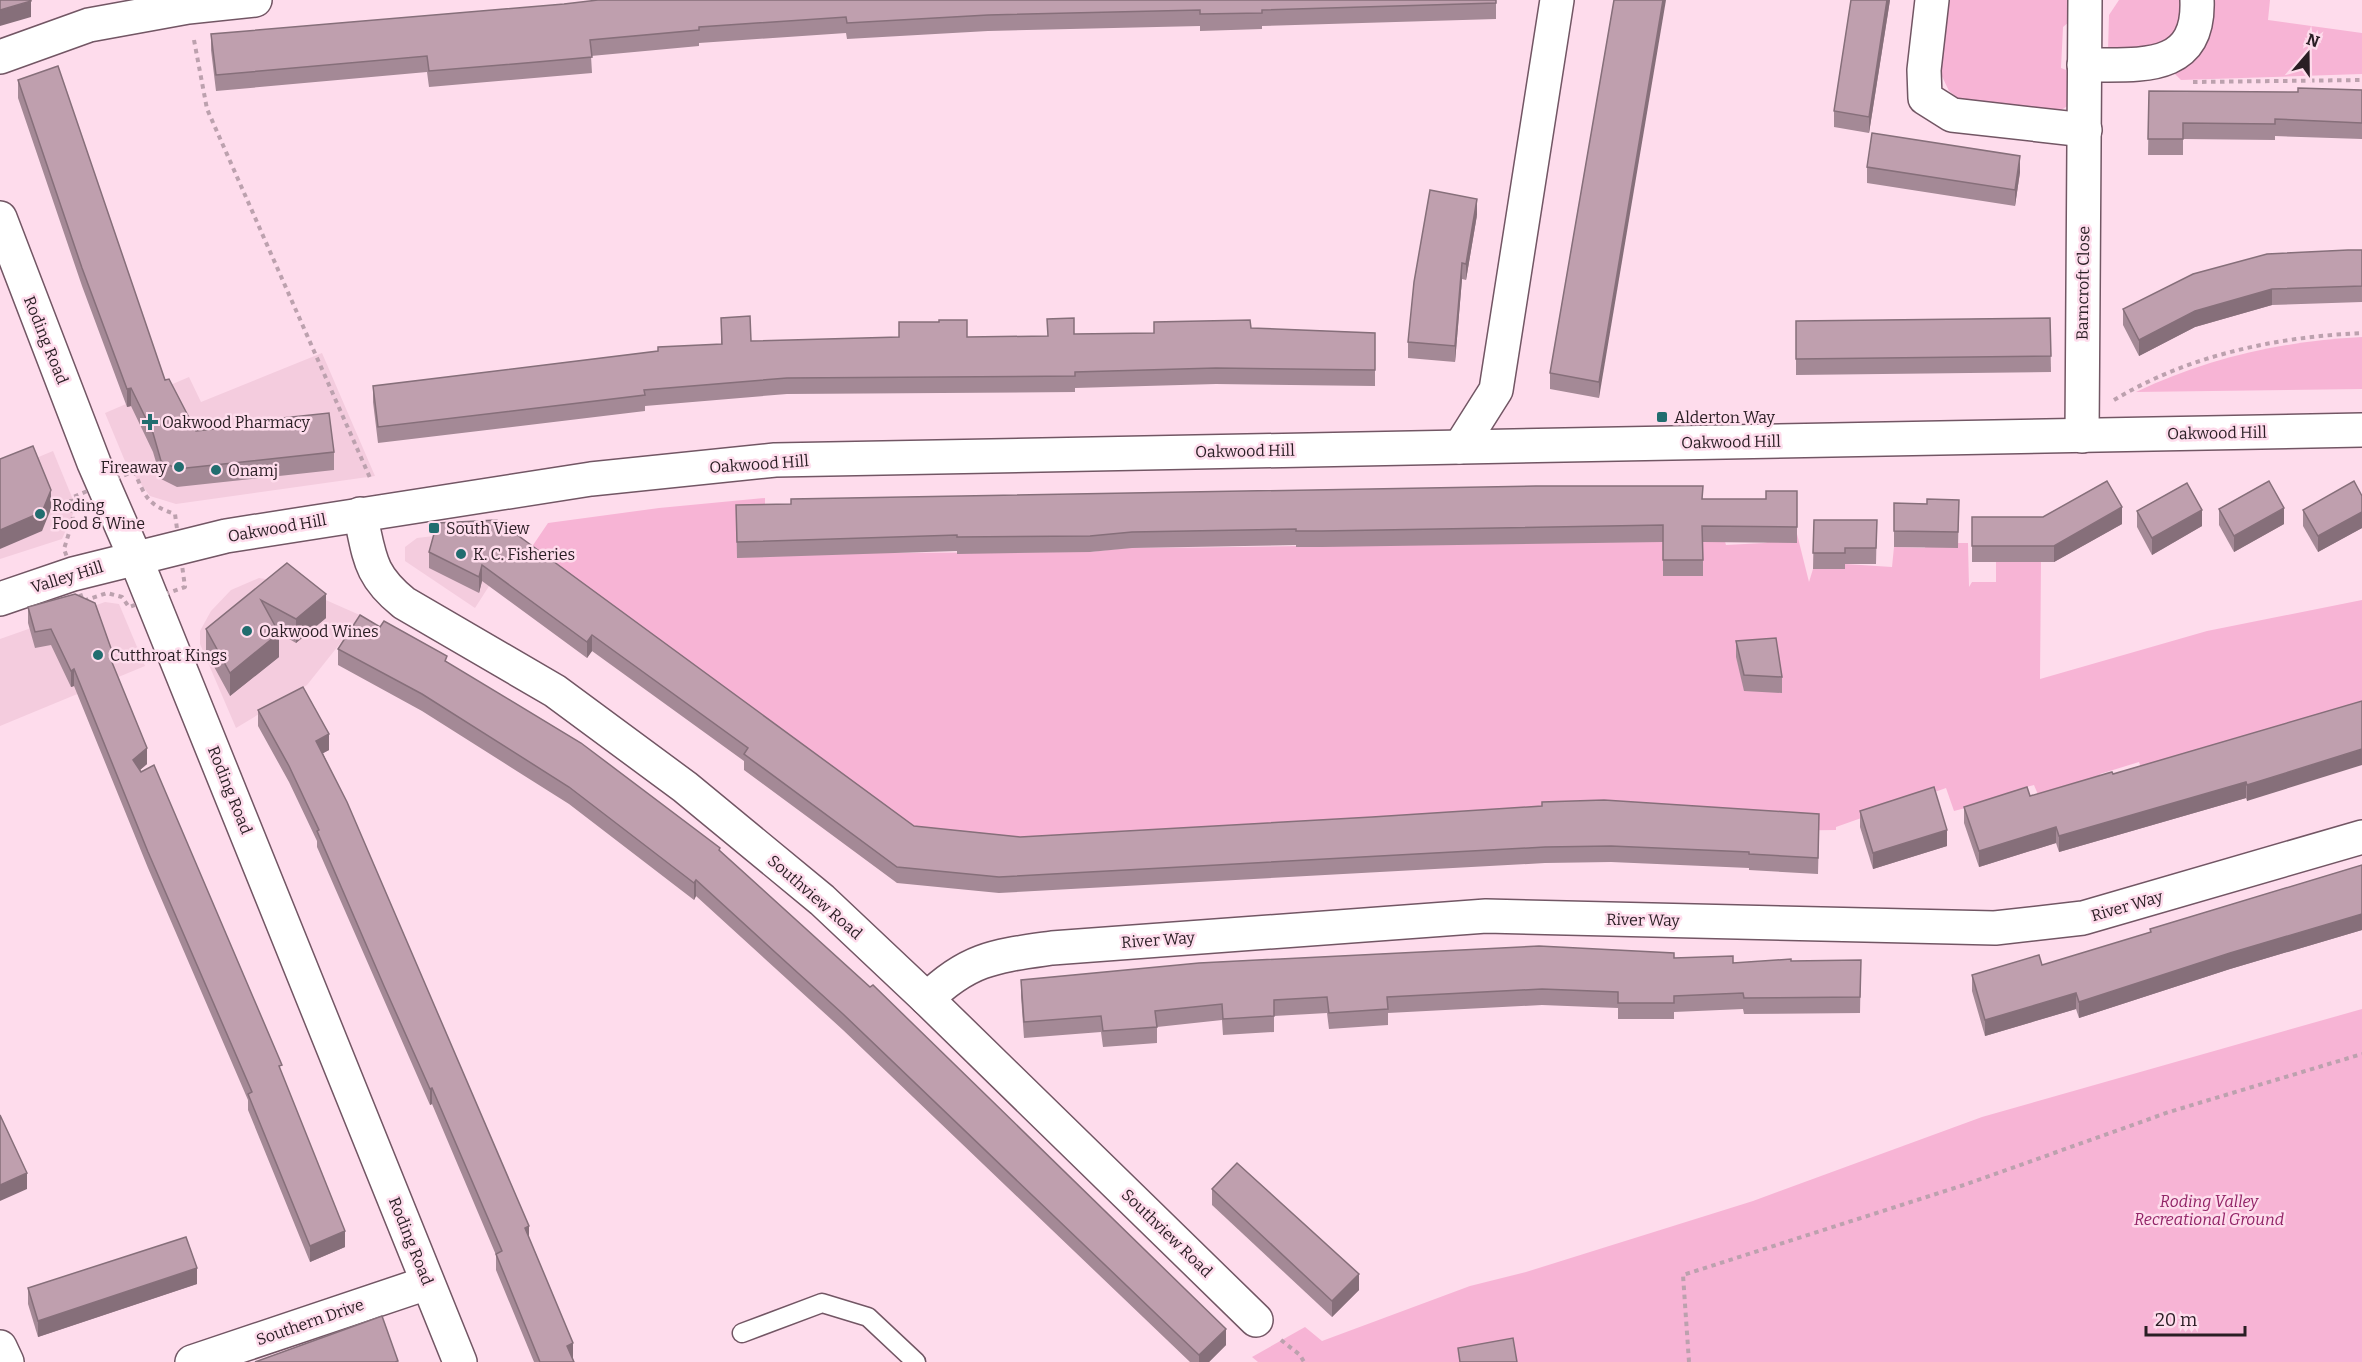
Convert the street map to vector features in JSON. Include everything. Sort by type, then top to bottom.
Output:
[{"type":"street","points":[[0,57],[89,25],[179,6],[255,0]]},
{"type":"street","points":[[1460,447],[1496,390],[1557,0]]},
{"type":"street","points":[[1932,0],[1924,70],[1925,98],[1952,115],[2085,130]]},
{"type":"street","name":"Barncroft Close","points":[[2082,436],[2085,0]]},
{"type":"street","points":[[2084,65],[2155,64],[2177,54],[2192,36],[2198,15],[2197,0]]},
{"type":"street","name":"Roding Road","points":[[0,218],[94,463],[135,557],[460,1362]]},
{"type":"street","name":"Oakwood Hill","points":[[135,557],[214,539],[372,512],[591,479],[776,460],[2362,430]]},
{"type":"street","name":"Southview Road","points":[[372,512],[373,568],[383,587],[404,603],[555,691],[686,787],[822,900],[927,999],[1256,1320]]},
{"type":"street","name":"Valley Hill","points":[[0,599],[73,574],[135,557]]},
{"type":"street","name":"River Way","points":[[927,999],[948,978],[970,964],[1004,955],[1052,948],[1486,916],[1995,928],[2083,918],[2362,837]]},
{"type":"street","name":"Southern Drive","points":[[192,1362],[427,1283]]},
{"type":"street","points":[[0,1347],[7,1362]]},
{"type":"lane","points":[[742,1333],[822,1303],[868,1317],[916,1362]]},
{"type":"path","points":[[179,6],[207,109],[372,512]]},
{"type":"path","points":[[2155,64],[2174,83],[2362,80]]},
{"type":"path","points":[[2082,436],[2110,403],[2178,368],[2283,340],[2362,333]]},
{"type":"path","points":[[1689,1362],[1683,1275],[1967,1184],[2169,1112],[2362,1054]]},
{"type":"shaded area","points":[[322,353],[375,476],[176,504],[150,496],[127,466],[105,413],[189,377],[201,402]]},
{"type":"shaded area","points":[[53,451],[76,507],[62,539],[0,559],[0,473]]},
{"type":"shaded area","points":[[528,525],[475,608],[405,561],[405,547],[417,538]]},
{"type":"shaded area","points":[[259,578],[285,582],[362,616],[307,685],[236,728],[200,644],[200,631],[211,611],[231,590]]},
{"type":"shaded area","points":[[105,602],[119,604],[145,666],[0,726],[0,639]]},
{"type":"green space","points":[[1948,0],[2074,0],[2075,17],[2063,27],[2061,68],[2074,73],[2069,105],[2058,112],[1964,103],[1949,91],[1940,72]]},
{"type":"green space","points":[[2119,0],[2188,0],[2188,21],[2154,51],[2108,51],[2109,15]]},
{"type":"green space","points":[[2212,0],[2270,0],[2268,20],[2362,33],[2362,74],[2181,80],[2169,68]]},
{"type":"green space","points":[[2362,337],[2362,389],[2136,392],[2191,370],[2246,353],[2303,342]]},
{"type":"green space","points":[[765,498],[765,520],[880,553],[1090,552],[1126,548],[1663,542],[1664,576],[1702,576],[1702,526],[1721,528],[1726,545],[1764,543],[1797,534],[1809,582],[1813,569],[1845,569],[1845,564],[1892,567],[1894,547],[1925,548],[1926,543],[1968,543],[1969,587],[1972,582],[1996,582],[1996,562],[2041,562],[2040,679],[2207,631],[2362,600],[2362,716],[2238,737],[2215,745],[2145,779],[2139,762],[2100,774],[2104,790],[2039,797],[2034,785],[2015,790],[2019,806],[1973,806],[1954,811],[1946,788],[1836,827],[1836,830],[907,841],[525,557],[548,523],[659,508]]},
{"type":"green space","name":"Roding Valley Recreational Ground","points":[[2362,1009],[2362,1362],[1258,1362],[1252,1357],[1305,1327],[1322,1341],[1470,1286],[1526,1272],[1753,1201],[1982,1117]]},
{"type":"building","points":[[0,0],[31,0],[31,1],[0,10]]},
{"type":"building","points":[[598,0],[1496,0],[1496,3],[1262,10],[1262,13],[1200,14],[1200,10],[988,15],[847,23],[846,17],[699,27],[699,30],[590,40],[592,57],[429,71],[427,56],[216,75],[211,34]]},
{"type":"building","points":[[1614,0],[1663,0],[1599,382],[1550,373]]},
{"type":"building","points":[[1851,0],[1887,0],[1869,117],[1834,111]]},
{"type":"building","points":[[58,66],[165,380],[169,379],[196,431],[284,422],[283,418],[329,413],[334,452],[177,469],[161,461],[153,433],[131,388],[127,389],[82,268],[18,80]]},
{"type":"building","points":[[2298,88],[2362,90],[2362,123],[2275,119],[2275,124],[2183,123],[2183,139],[2148,139],[2149,91],[2298,92]]},
{"type":"building","points":[[1872,133],[2020,156],[2015,190],[1867,167]]},
{"type":"building","points":[[1430,190],[1477,199],[1466,264],[1462,263],[1455,346],[1408,342],[1414,282]]},
{"type":"building","points":[[2362,250],[2362,286],[2272,289],[2195,311],[2139,340],[2123,309],[2193,274],[2267,254]]},
{"type":"building","points":[[750,316],[751,341],[899,337],[899,322],[939,322],[939,320],[967,320],[967,337],[1048,336],[1047,319],[1074,318],[1074,334],[1154,333],[1154,322],[1250,320],[1251,328],[1375,333],[1375,370],[1216,368],[1075,372],[1075,376],[787,378],[644,390],[645,395],[378,427],[373,386],[658,351],[658,347],[722,344],[721,318]]},
{"type":"building","points":[[2050,318],[2051,356],[1796,359],[1796,321]]},
{"type":"building","points":[[33,446],[51,490],[42,512],[0,530],[0,459]]},
{"type":"building","points":[[2107,481],[2122,507],[2054,546],[1972,546],[1972,517],[2043,517]]},
{"type":"building","points":[[2269,481],[2284,508],[2234,536],[2219,509]]},
{"type":"building","points":[[2354,481],[2362,496],[2362,512],[2318,536],[2303,510]]},
{"type":"building","points":[[2187,483],[2202,510],[2152,538],[2137,511]]},
{"type":"building","points":[[1536,486],[1703,486],[1702,499],[1766,499],[1766,491],[1797,491],[1797,527],[1702,526],[1703,560],[1663,560],[1663,525],[1132,532],[1090,536],[957,537],[957,535],[737,542],[736,505],[791,504],[791,499]]},
{"type":"building","points":[[1927,499],[1959,500],[1958,532],[1894,531],[1894,503],[1927,504]]},
{"type":"building","points":[[497,520],[914,826],[1020,837],[1372,817],[1542,806],[1542,802],[1604,800],[1819,814],[1818,858],[1749,854],[1749,852],[1611,846],[1545,847],[999,877],[897,867],[744,754],[748,748],[592,635],[587,642],[482,565],[479,577],[429,552],[437,523]]},
{"type":"building","points":[[1814,520],[1877,520],[1876,548],[1845,548],[1845,553],[1813,553]]},
{"type":"building","points":[[287,563],[326,594],[296,619],[261,600],[279,633],[230,673],[206,629]]},
{"type":"building","points":[[75,594],[95,603],[113,654],[109,655],[147,748],[133,760],[141,772],[154,765],[282,1065],[279,1066],[345,1231],[310,1246],[248,1094],[252,1092],[148,852],[74,669],[71,671],[51,629],[35,632],[28,607]]},
{"type":"building","points":[[360,615],[380,627],[384,621],[447,656],[445,661],[581,743],[720,848],[719,850],[870,987],[873,985],[1226,1329],[1199,1355],[843,1014],[696,880],[694,883],[569,787],[422,694],[338,649]]},
{"type":"building","points":[[1776,638],[1782,677],[1744,675],[1736,641]]},
{"type":"building","points":[[303,687],[329,734],[316,741],[347,802],[529,1226],[525,1228],[573,1343],[567,1346],[574,1362],[540,1362],[496,1254],[502,1251],[432,1088],[430,1089],[384,986],[317,831],[319,830],[289,766],[258,710]]},
{"type":"building","points":[[2362,701],[2362,749],[2247,785],[2246,782],[2059,836],[2056,827],[1979,851],[1964,807],[2027,787],[2030,796],[2112,772],[2113,774]]},
{"type":"building","points":[[1934,787],[1947,830],[1873,853],[1860,811]]},
{"type":"building","points":[[2362,865],[2362,914],[2230,953],[2079,1002],[2076,993],[1985,1020],[1972,975],[2039,955],[2042,965],[2151,932],[2150,929]]},
{"type":"building","points":[[1539,946],[1674,953],[1674,958],[1733,956],[1733,963],[1791,959],[1791,961],[1861,960],[1860,997],[1744,998],[1743,993],[1674,996],[1674,1003],[1618,1003],[1618,992],[1542,989],[1387,997],[1388,1009],[1329,1013],[1327,997],[1274,1000],[1274,1016],[1223,1019],[1222,1004],[1155,1011],[1157,1027],[1103,1031],[1101,1016],[1024,1022],[1021,980],[1199,963]]},
{"type":"building","points":[[0,1115],[27,1173],[0,1185]]},
{"type":"building","points":[[1237,1163],[1359,1274],[1332,1301],[1212,1189]]},
{"type":"building","points":[[186,1237],[197,1268],[38,1321],[28,1288]]},
{"type":"building","points":[[382,1316],[398,1361],[255,1362]]},
{"type":"building","points":[[1513,1338],[1517,1362],[1460,1362],[1458,1348]]},
{"type":"place","name":"Alderton Way","points":[[1662,417]]},
{"type":"place","name":"Oakwood Pharmacy","points":[[150,422]]},
{"type":"place","name":"Fireaway","points":[[179,467]]},
{"type":"place","name":"Onamj","points":[[216,470]]},
{"type":"place","name":"Roding Food & Wine","points":[[40,514]]},
{"type":"place","name":"South View","points":[[434,528]]},
{"type":"place","name":"K. C. Fisheries","points":[[461,554]]},
{"type":"place","name":"Oakwood Wines","points":[[247,631]]},
{"type":"place","name":"Cutthroat Kings","points":[[98,655]]}]
